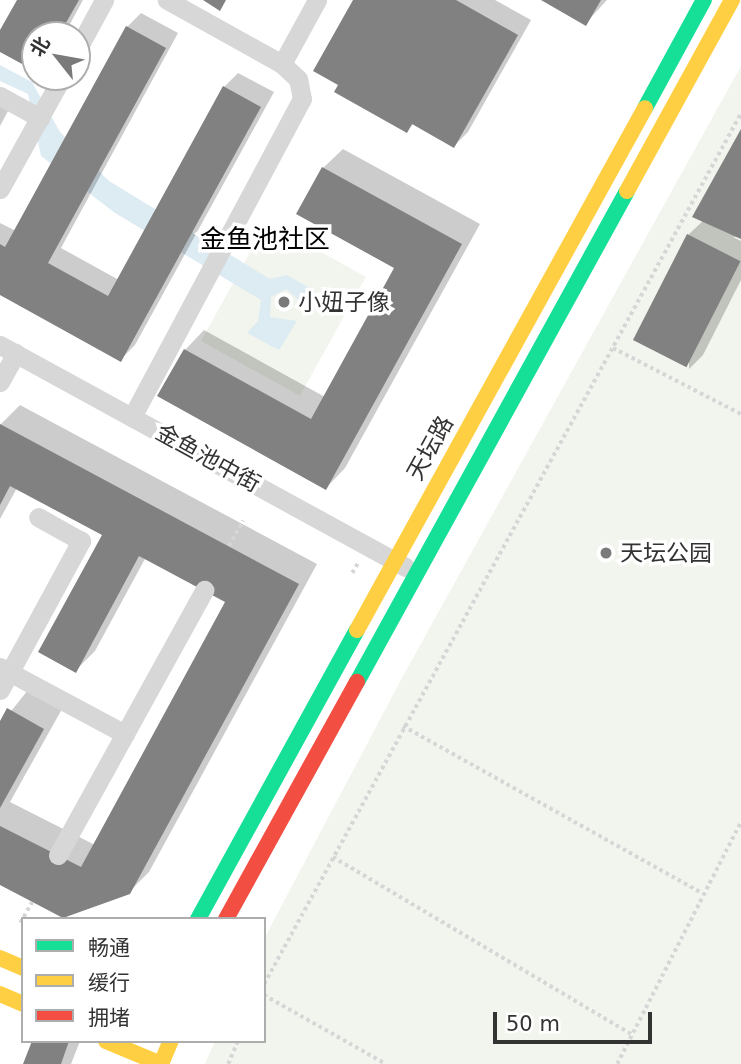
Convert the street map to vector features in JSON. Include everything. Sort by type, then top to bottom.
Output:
[{"type":"street","points":[[91,24],[104,0]]},
{"type":"street","points":[[132,417],[302,99],[298,79],[282,64],[167,0]]},
{"type":"street","points":[[282,64],[317,0]]},
{"type":"street","name":"天坛路","points":[[199,917],[393,560],[704,0]]},
{"type":"street","name":"天坛路","points":[[227,917],[732,0]]},
{"type":"street","points":[[0,190],[54,91]]},
{"type":"street","points":[[0,96],[40,118]]},
{"type":"street","points":[[0,383],[8,349]]},
{"type":"street","name":"金鱼池中街","points":[[8,349],[415,572]]},
{"type":"street","points":[[0,690],[5,670],[81,541],[38,517]]},
{"type":"street","points":[[58,855],[204,590]]},
{"type":"street","points":[[5,670],[125,734]]},
{"type":"street","points":[[0,958],[21,967]]},
{"type":"street","points":[[0,994],[21,1003]]},
{"type":"street","points":[[111,1043],[161,1064],[170,1043]]},
{"type":"path","points":[[266,980],[741,113]]},
{"type":"path","points":[[613,348],[741,414]]},
{"type":"path","points":[[229,546],[243,521]]},
{"type":"path","points":[[403,726],[702,893]]},
{"type":"path","points":[[617,1064],[702,893],[741,822]]},
{"type":"path","points":[[333,857],[631,1034]]},
{"type":"path","points":[[23,917],[32,902]]},
{"type":"path","points":[[266,996],[386,1064]]},
{"type":"path","points":[[228,1064],[237,1043]]},
{"type":"shaded area","points":[[0,65],[21,76],[21,91],[0,81]]},
{"type":"shaded area","name":"天坛公园","points":[[741,66],[741,1064],[205,1064],[214,1043],[266,1043],[266,935],[403,676]]},
{"type":"shaded area","points":[[22,91],[37,91],[60,132],[109,181],[270,279],[287,275],[315,291],[306,307],[286,289],[271,297],[270,317],[297,321],[279,350],[247,333],[258,321],[261,300],[115,213],[41,156],[28,94]]},
{"type":"shaded area","points":[[267,222],[366,277],[300,396],[201,341]]},
{"type":"building","points":[[17,0],[79,0],[67,21],[21,21],[21,63],[0,52],[0,30]]},
{"type":"building","points":[[203,0],[226,0],[220,11]]},
{"type":"building","points":[[353,0],[456,0],[518,35],[454,148],[412,124],[407,133],[334,92],[338,85],[313,71]]},
{"type":"building","points":[[541,0],[601,0],[586,26]]},
{"type":"building","points":[[126,26],[166,48],[48,263],[108,296],[223,86],[261,107],[121,362],[0,295],[0,244],[5,247]]},
{"type":"building","points":[[741,129],[741,239],[692,217]]},
{"type":"building","points":[[322,167],[462,244],[326,490],[157,396],[184,349],[311,419],[394,268],[296,214]]},
{"type":"building","points":[[687,234],[740,261],[686,367],[633,340]]},
{"type":"building","points":[[0,424],[299,584],[130,894],[66,917],[0,885],[0,826],[81,867],[225,602],[139,556],[76,673],[38,652],[102,535],[10,486],[0,505]]},
{"type":"building","points":[[7,708],[44,729],[0,808],[0,721]]},
{"type":"building","points":[[31,1043],[68,1043],[61,1064],[23,1064]]},
{"type":"traffic: fast","points":[[645,108],[704,0]]},
{"type":"traffic: fast","points":[[357,682],[627,191]]},
{"type":"traffic: fast","points":[[199,917],[357,630]]},
{"type":"traffic: slow","points":[[627,191],[732,0]]},
{"type":"traffic: slow","points":[[357,630],[645,108]]},
{"type":"traffic: slow","points":[[0,958],[21,967]]},
{"type":"traffic: slow","points":[[0,994],[21,1003]]},
{"type":"traffic: slow","points":[[111,1043],[161,1064],[170,1043]]},
{"type":"traffic: jam","points":[[227,917],[357,682]]},
{"type":"place","name":"小妞子像","points":[[284,302]]},
{"type":"place","name":"天坛公园","points":[[606,553]]},
{"type":"district","name":"金鱼池社区","points":[[265,240]]}]
